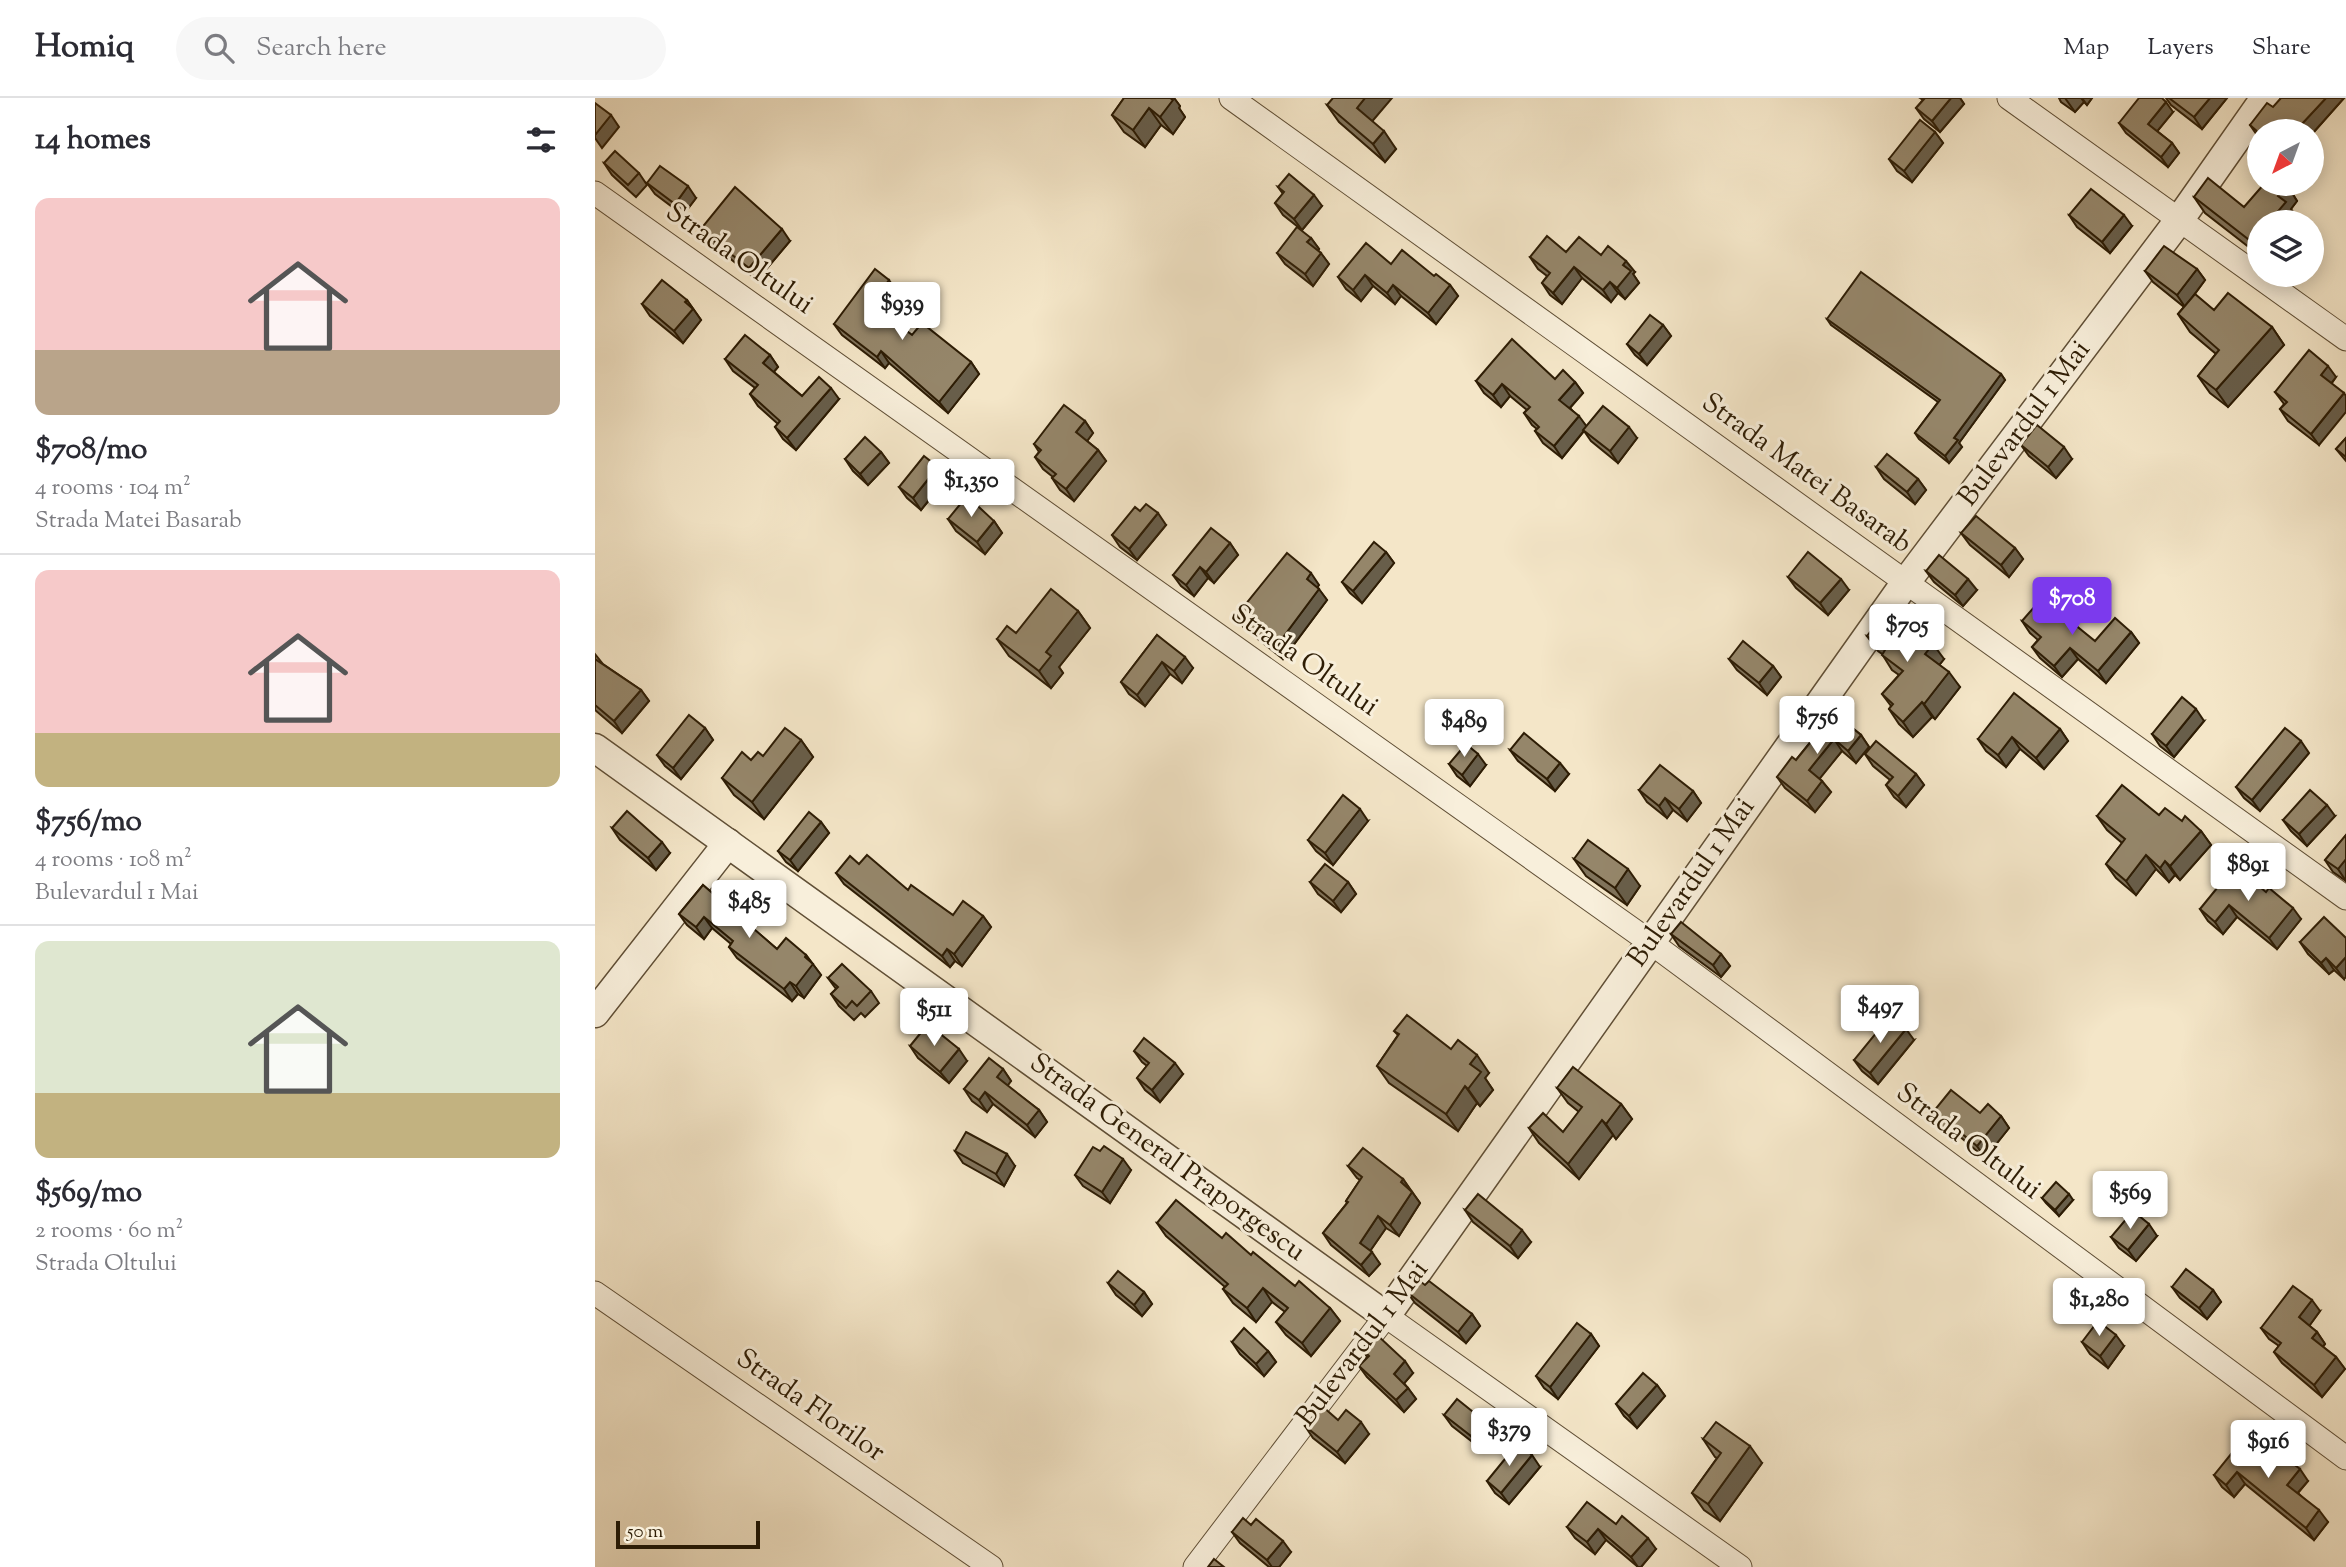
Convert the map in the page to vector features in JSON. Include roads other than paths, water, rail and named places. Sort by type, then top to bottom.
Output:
[{"type":"street","name":"Strada Matei Basarab","points":[[1231,98],[2346,898]]},
{"type":"street","points":[[2009,98],[2346,339]]},
{"type":"street","name":"Bulevardul 1 Mai","points":[[1195,1567],[1386,1316],[1906,582],[2180,219],[2265,98]]},
{"type":"street","name":"Strada Oltului","points":[[595,193],[1650,942],[2346,1458]]},
{"type":"street","name":"Strada General Praporgescu","points":[[595,748],[1739,1567]]},
{"type":"street","points":[[595,1013],[728,843]]},
{"type":"street","name":"Strada Florilor","points":[[595,1293],[991,1567]]}]
